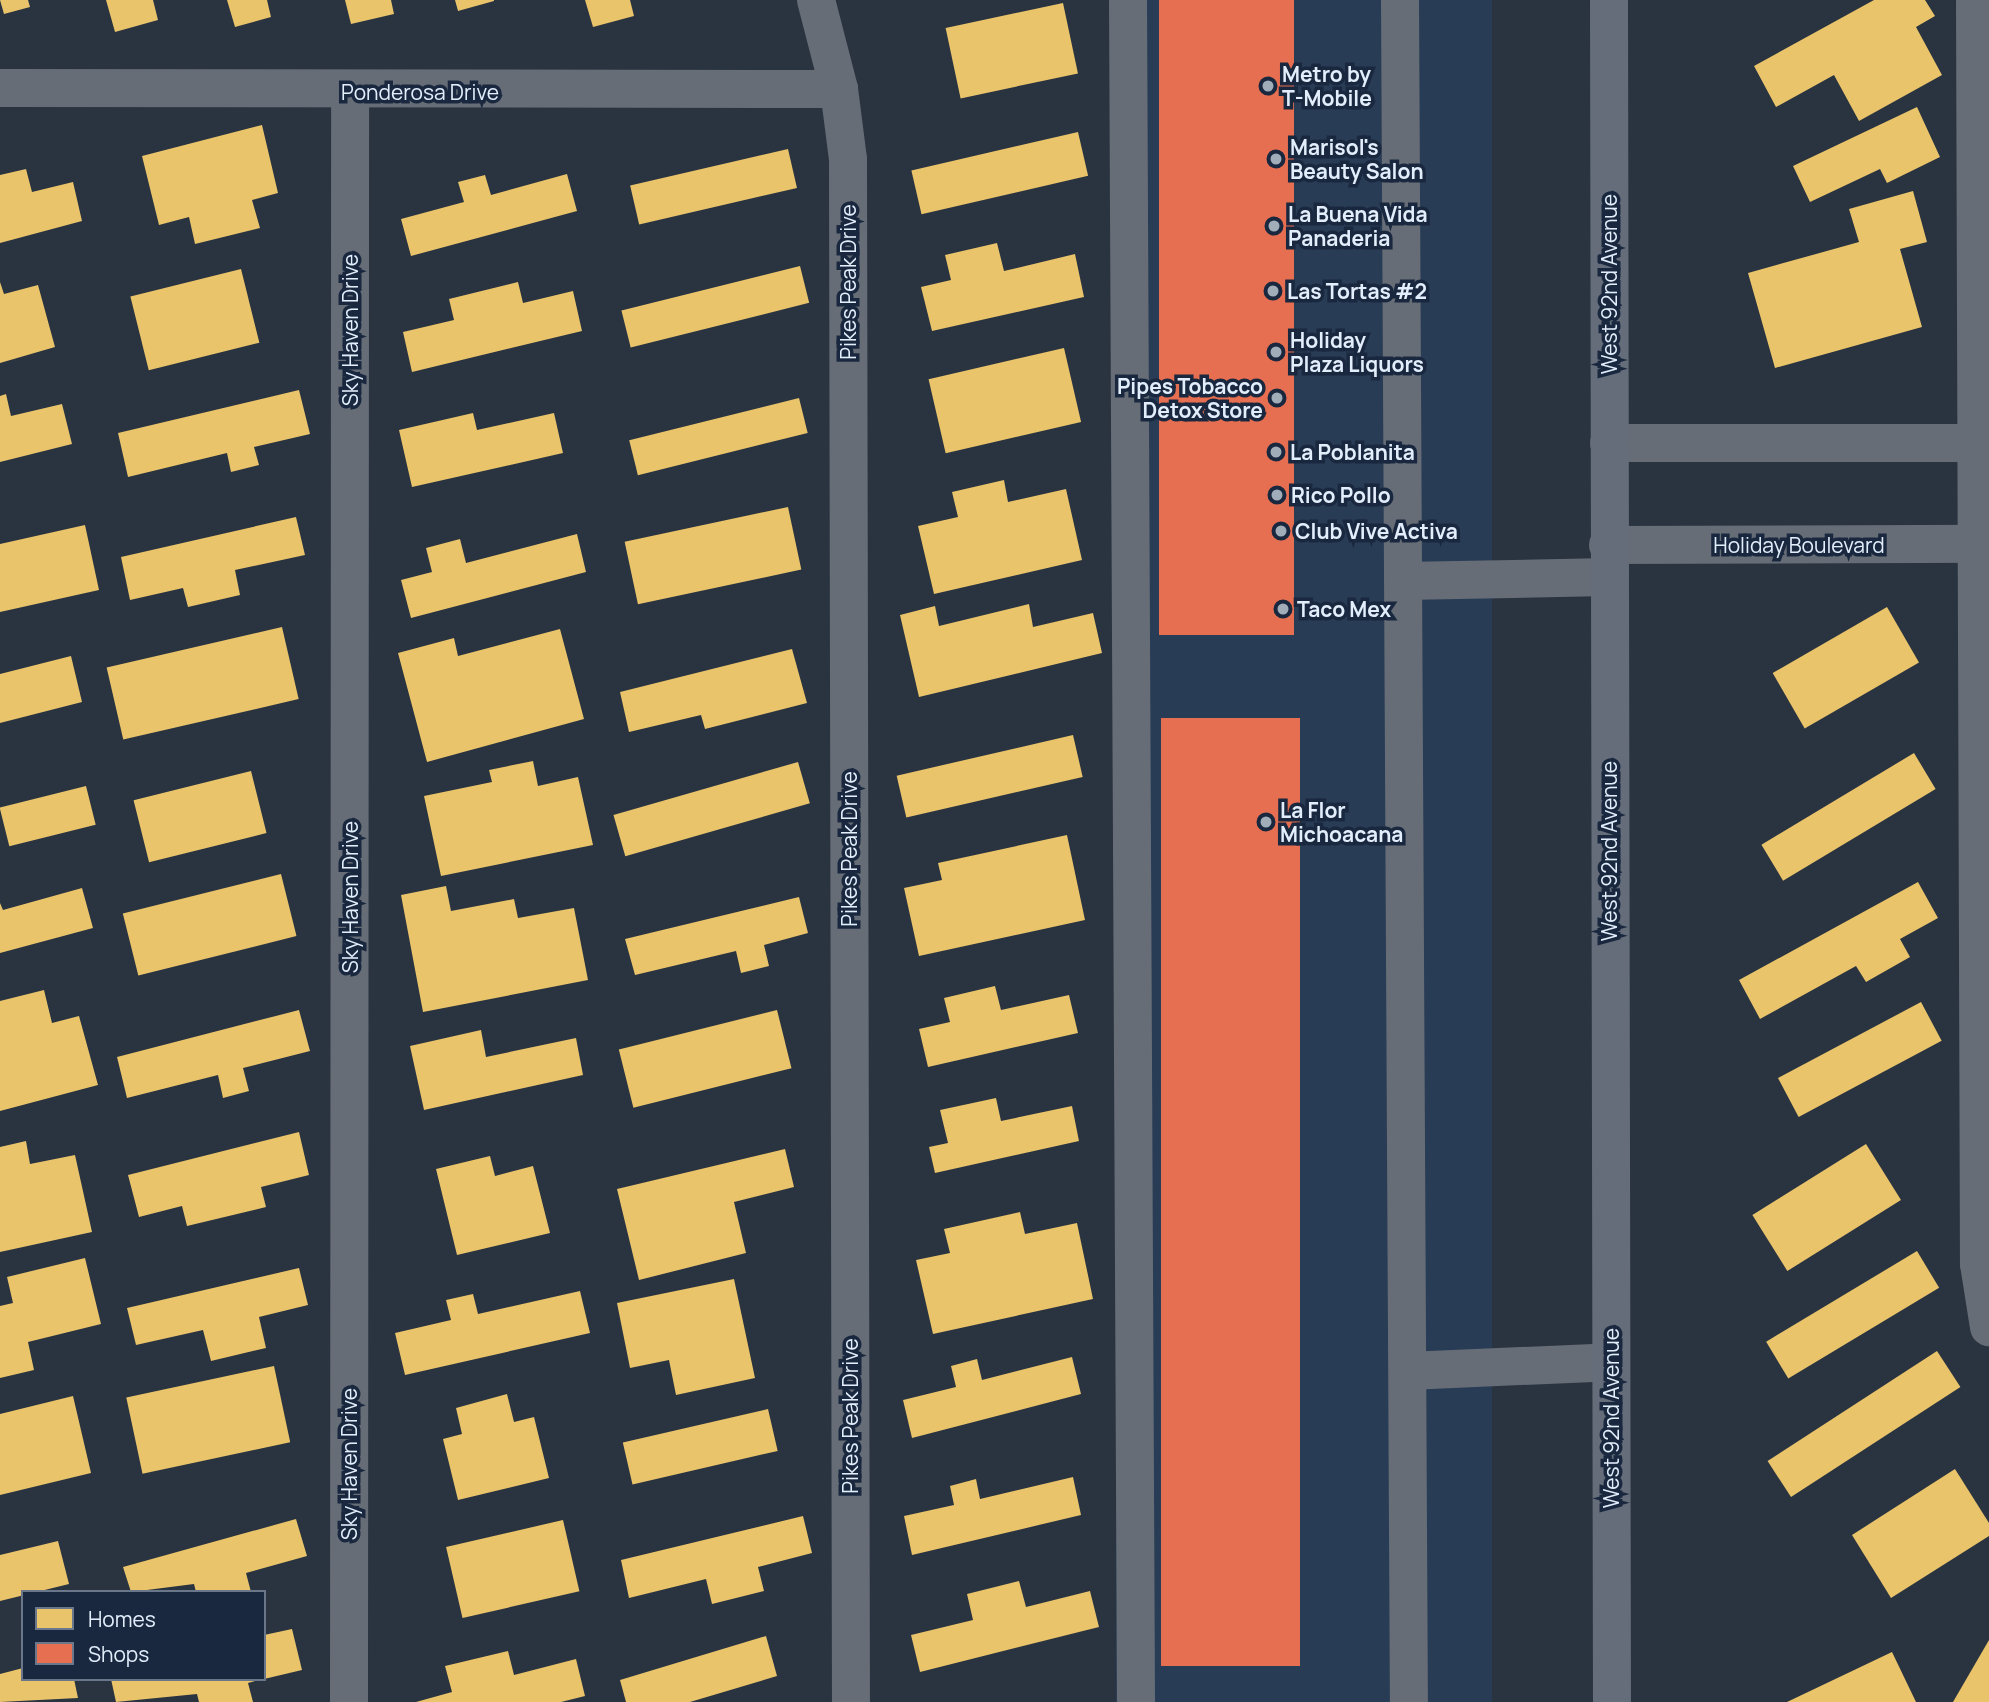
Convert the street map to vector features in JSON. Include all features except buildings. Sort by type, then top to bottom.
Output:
[{"type":"main road","name":"West 92nd Avenue","points":[[1609,0],[1612,1702]]},
{"type":"street","name":"Pikes Peak Drive","points":[[816,0],[839,89],[848,173],[851,1702]]},
{"type":"street","points":[[1128,0],[1136,1702]]},
{"type":"street","points":[[1400,0],[1409,1702]]},
{"type":"street","points":[[1975,0],[1983,443],[1979,1264],[1989,1327]]},
{"type":"street","name":"Ponderosa Drive","points":[[0,88],[350,92],[839,89]]},
{"type":"street","name":"Sky Haven Drive","points":[[349,1702],[350,92]]},
{"type":"street","points":[[1609,443],[1983,443]]},
{"type":"street","name":"Holiday Boulevard","points":[[1403,581],[1608,561],[1983,544]]},
{"type":"street","points":[[1408,1371],[1611,1362]]},
{"type":"shaded area","points":[[1116,0],[1492,0],[1492,1702],[1116,1702]]},
{"type":"place","name":"Metro by T-Mobile","points":[[1268,86]]},
{"type":"place","name":"Marisol's Beauty Salon","points":[[1276,159]]},
{"type":"place","name":"La Buena Vida Panaderia","points":[[1274,226]]},
{"type":"place","name":"Las Tortas #2","points":[[1273,291]]},
{"type":"place","name":"Holiday Plaza Liquors","points":[[1276,352]]},
{"type":"place","name":"Pipes Tobacco Detox Store","points":[[1277,398]]},
{"type":"place","name":"La Poblanita","points":[[1276,452]]},
{"type":"place","name":"Rico Pollo","points":[[1277,495]]},
{"type":"place","name":"Club Vive Activa","points":[[1281,531]]},
{"type":"place","name":"Taco Mex","points":[[1283,609]]},
{"type":"place","name":"La Flor Michoacana","points":[[1266,822]]}]
